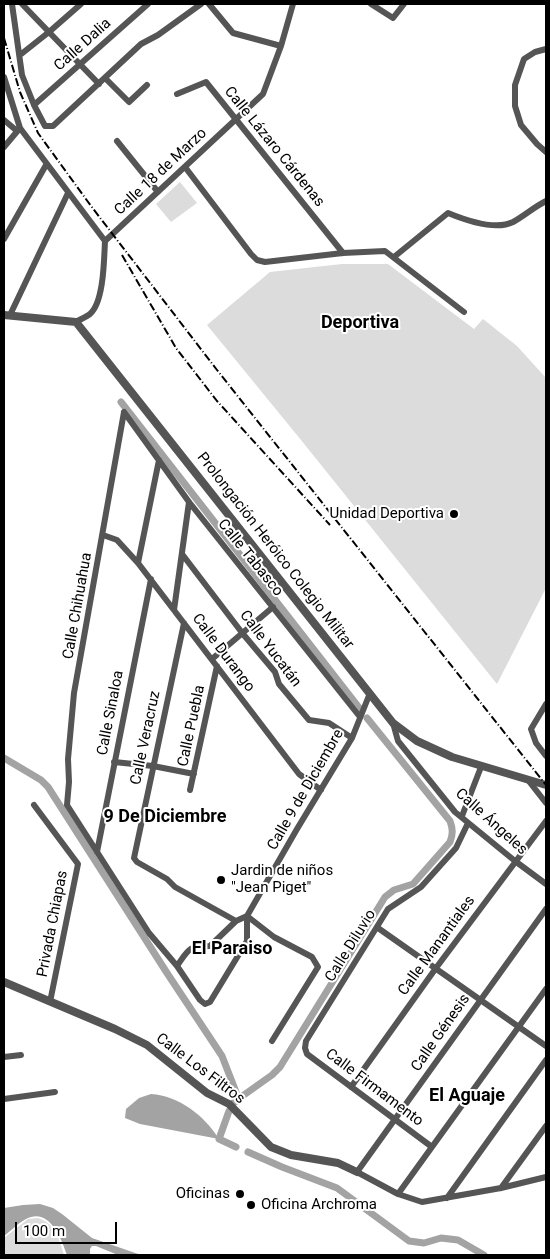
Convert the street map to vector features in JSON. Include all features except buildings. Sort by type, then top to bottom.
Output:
[{"type":"street","points":[[99,84],[23,4],[13,6],[22,75],[34,106],[45,126],[53,126],[99,84],[141,44],[158,35],[201,4]]},
{"type":"street","points":[[20,56],[81,4]]},
{"type":"street","name":"Calle Dalia","points":[[34,106],[148,4]]},
{"type":"street","points":[[209,4],[233,33],[281,46]]},
{"type":"street","name":"Calle 18 de Marzo","points":[[104,241],[264,94],[293,4]]},
{"type":"street","points":[[371,4],[393,18],[404,4]]},
{"type":"street","points":[[546,49],[535,52],[524,59],[515,85],[515,106],[522,125],[546,152]]},
{"type":"street","points":[[4,77],[18,130]]},
{"type":"street","points":[[105,78],[130,102],[147,85]]},
{"type":"street","name":"Calle Lázaro Cárdenas","points":[[177,94],[206,82],[343,253]]},
{"type":"street","points":[[4,120],[18,130],[68,193],[104,241],[103,278],[99,296],[91,313],[76,322],[7,315],[68,193]]},
{"type":"street","points":[[4,147],[18,130]]},
{"type":"street","points":[[117,141],[158,192]]},
{"type":"street","points":[[4,239],[46,165]]},
{"type":"street","points":[[185,167],[257,260],[265,262],[343,253],[384,251],[464,312]]},
{"type":"street","points":[[394,257],[448,213],[468,222],[486,225],[511,224],[546,201]]},
{"type":"street","name":"Prolongación Heróico Colegio Militar","points":[[76,322],[393,723],[418,741],[452,757],[546,785]]},
{"type":"street","name":"Calle Tabasco","points":[[124,412],[189,502],[360,717]]},
{"type":"street","name":"Calle Chihuahua","points":[[97,852],[67,805],[69,782],[68,758],[74,693],[124,412]]},
{"type":"street","points":[[138,563],[159,460]]},
{"type":"street","points":[[174,610],[189,502]]},
{"type":"street","name":"Calle Durango","points":[[103,535],[116,540],[138,563],[299,774],[321,790]]},
{"type":"street","name":"Calle Yucatán","points":[[182,554],[243,634],[275,672],[279,684],[309,720],[329,724],[352,738]]},
{"type":"street","name":"Calle Sinaloa","points":[[97,852],[151,579]]},
{"type":"street","points":[[212,660],[273,607]]},
{"type":"street","name":"Calle Veracruz","points":[[184,623],[134,858],[137,862],[167,879],[175,887],[236,921]]},
{"type":"street","name":"Calle Puebla","points":[[190,790],[217,666]]},
{"type":"street","points":[[360,717],[370,693]]},
{"type":"street","points":[[546,704],[531,729],[536,743],[546,756]]},
{"type":"street","name":"Calle 9 de Diciembre","points":[[177,966],[200,1000],[205,1004],[210,1002],[247,941],[247,916],[297,828],[352,738],[360,717]]},
{"type":"street","name":"Calle Ángeles","points":[[393,723],[398,741],[455,812],[546,884]]},
{"type":"street","points":[[114,762],[153,766],[194,774]]},
{"type":"street","points":[[462,816],[481,767]]},
{"type":"street","points":[[528,780],[546,803]]},
{"type":"street","name":"Privada Chiapas","points":[[34,805],[78,864],[50,1002]]},
{"type":"street","name":"Calle Manantiales","points":[[351,1087],[436,968],[546,821]]},
{"type":"street","name":"Calle Diluvio","points":[[305,1048],[306,1041],[378,928],[388,909],[421,887],[456,848],[468,823]]},
{"type":"street","points":[[97,852],[149,933],[177,966],[188,949],[197,946],[210,946],[236,921],[247,916],[274,937],[312,957],[318,967],[272,1041]]},
{"type":"street","name":"Calle Génesis","points":[[357,1172],[546,909]]},
{"type":"street","points":[[378,928],[546,1046]]},
{"type":"street","name":"Calle Los Filtros","points":[[4,982],[115,1029],[146,1046],[207,1093],[229,1104],[271,1147],[291,1155],[338,1163],[398,1194],[422,1202],[546,1178]]},
{"type":"street","points":[[398,1194],[546,989]]},
{"type":"street","name":"Calle Firmamento","points":[[305,1048],[307,1054],[432,1147]]},
{"type":"street","points":[[4,1057],[21,1055]]},
{"type":"street","points":[[447,1198],[546,1060]]},
{"type":"street","points":[[4,1099],[54,1092]]},
{"type":"street","points":[[501,1188],[546,1126]]},
{"type":"shaded area","points":[[180,182],[197,203],[171,222],[156,204]]},
{"type":"shaded area","name":"Unidad Deportiva","points":[[342,264],[388,264],[474,329],[483,319],[517,346],[546,378],[546,588],[497,684],[207,325],[270,272]]},
{"type":"shaded area","points":[[151,1094],[171,1098],[190,1108],[206,1122],[219,1139],[140,1124],[125,1118],[126,1109],[139,1098]]},
{"type":"shaded area","points":[[40,1204],[53,1208],[92,1238],[141,1255],[118,1255],[92,1246],[90,1255],[67,1255],[53,1226],[41,1217],[34,1216],[20,1223],[4,1236],[4,1208]]},
{"type":"shaded area","points":[[38,1218],[53,1228],[64,1255],[4,1255],[4,1238],[28,1219]]},
{"type":"waterway","points":[[121,402],[360,709]]},
{"type":"waterway","points":[[234,1102],[272,1075],[280,1067],[385,897],[394,890],[413,884],[450,842],[452,836],[450,821],[367,718]]},
{"type":"waterway","points":[[4,758],[41,780],[48,787],[222,1056],[236,1092],[235,1102]]},
{"type":"waterway","points":[[229,1111],[219,1139],[236,1147]]},
{"type":"waterway","points":[[248,1152],[337,1188],[409,1241],[424,1243],[441,1238],[458,1240],[484,1255]]},
{"type":"railway","points":[[4,38],[20,92],[38,133],[91,206],[217,370],[546,785]]},
{"type":"railway","points":[[122,255],[176,348],[217,401],[330,525]]},
{"type":"place","name":"Unidad Deportiva","points":[[454,514]]},
{"type":"place","name":"Jardin de niños \"Jean Piget\"","points":[[221,880]]},
{"type":"place","name":"Oficinas","points":[[240,1194]]},
{"type":"place","name":"Oficina Archroma","points":[[251,1205]]},
{"type":"district","name":"Deportiva","points":[[360,323]]},
{"type":"district","name":"9 De Diciembre","points":[[165,817]]},
{"type":"district","name":"El Paraiso","points":[[232,949]]},
{"type":"district","name":"El Aguaje","points":[[467,1096]]}]
